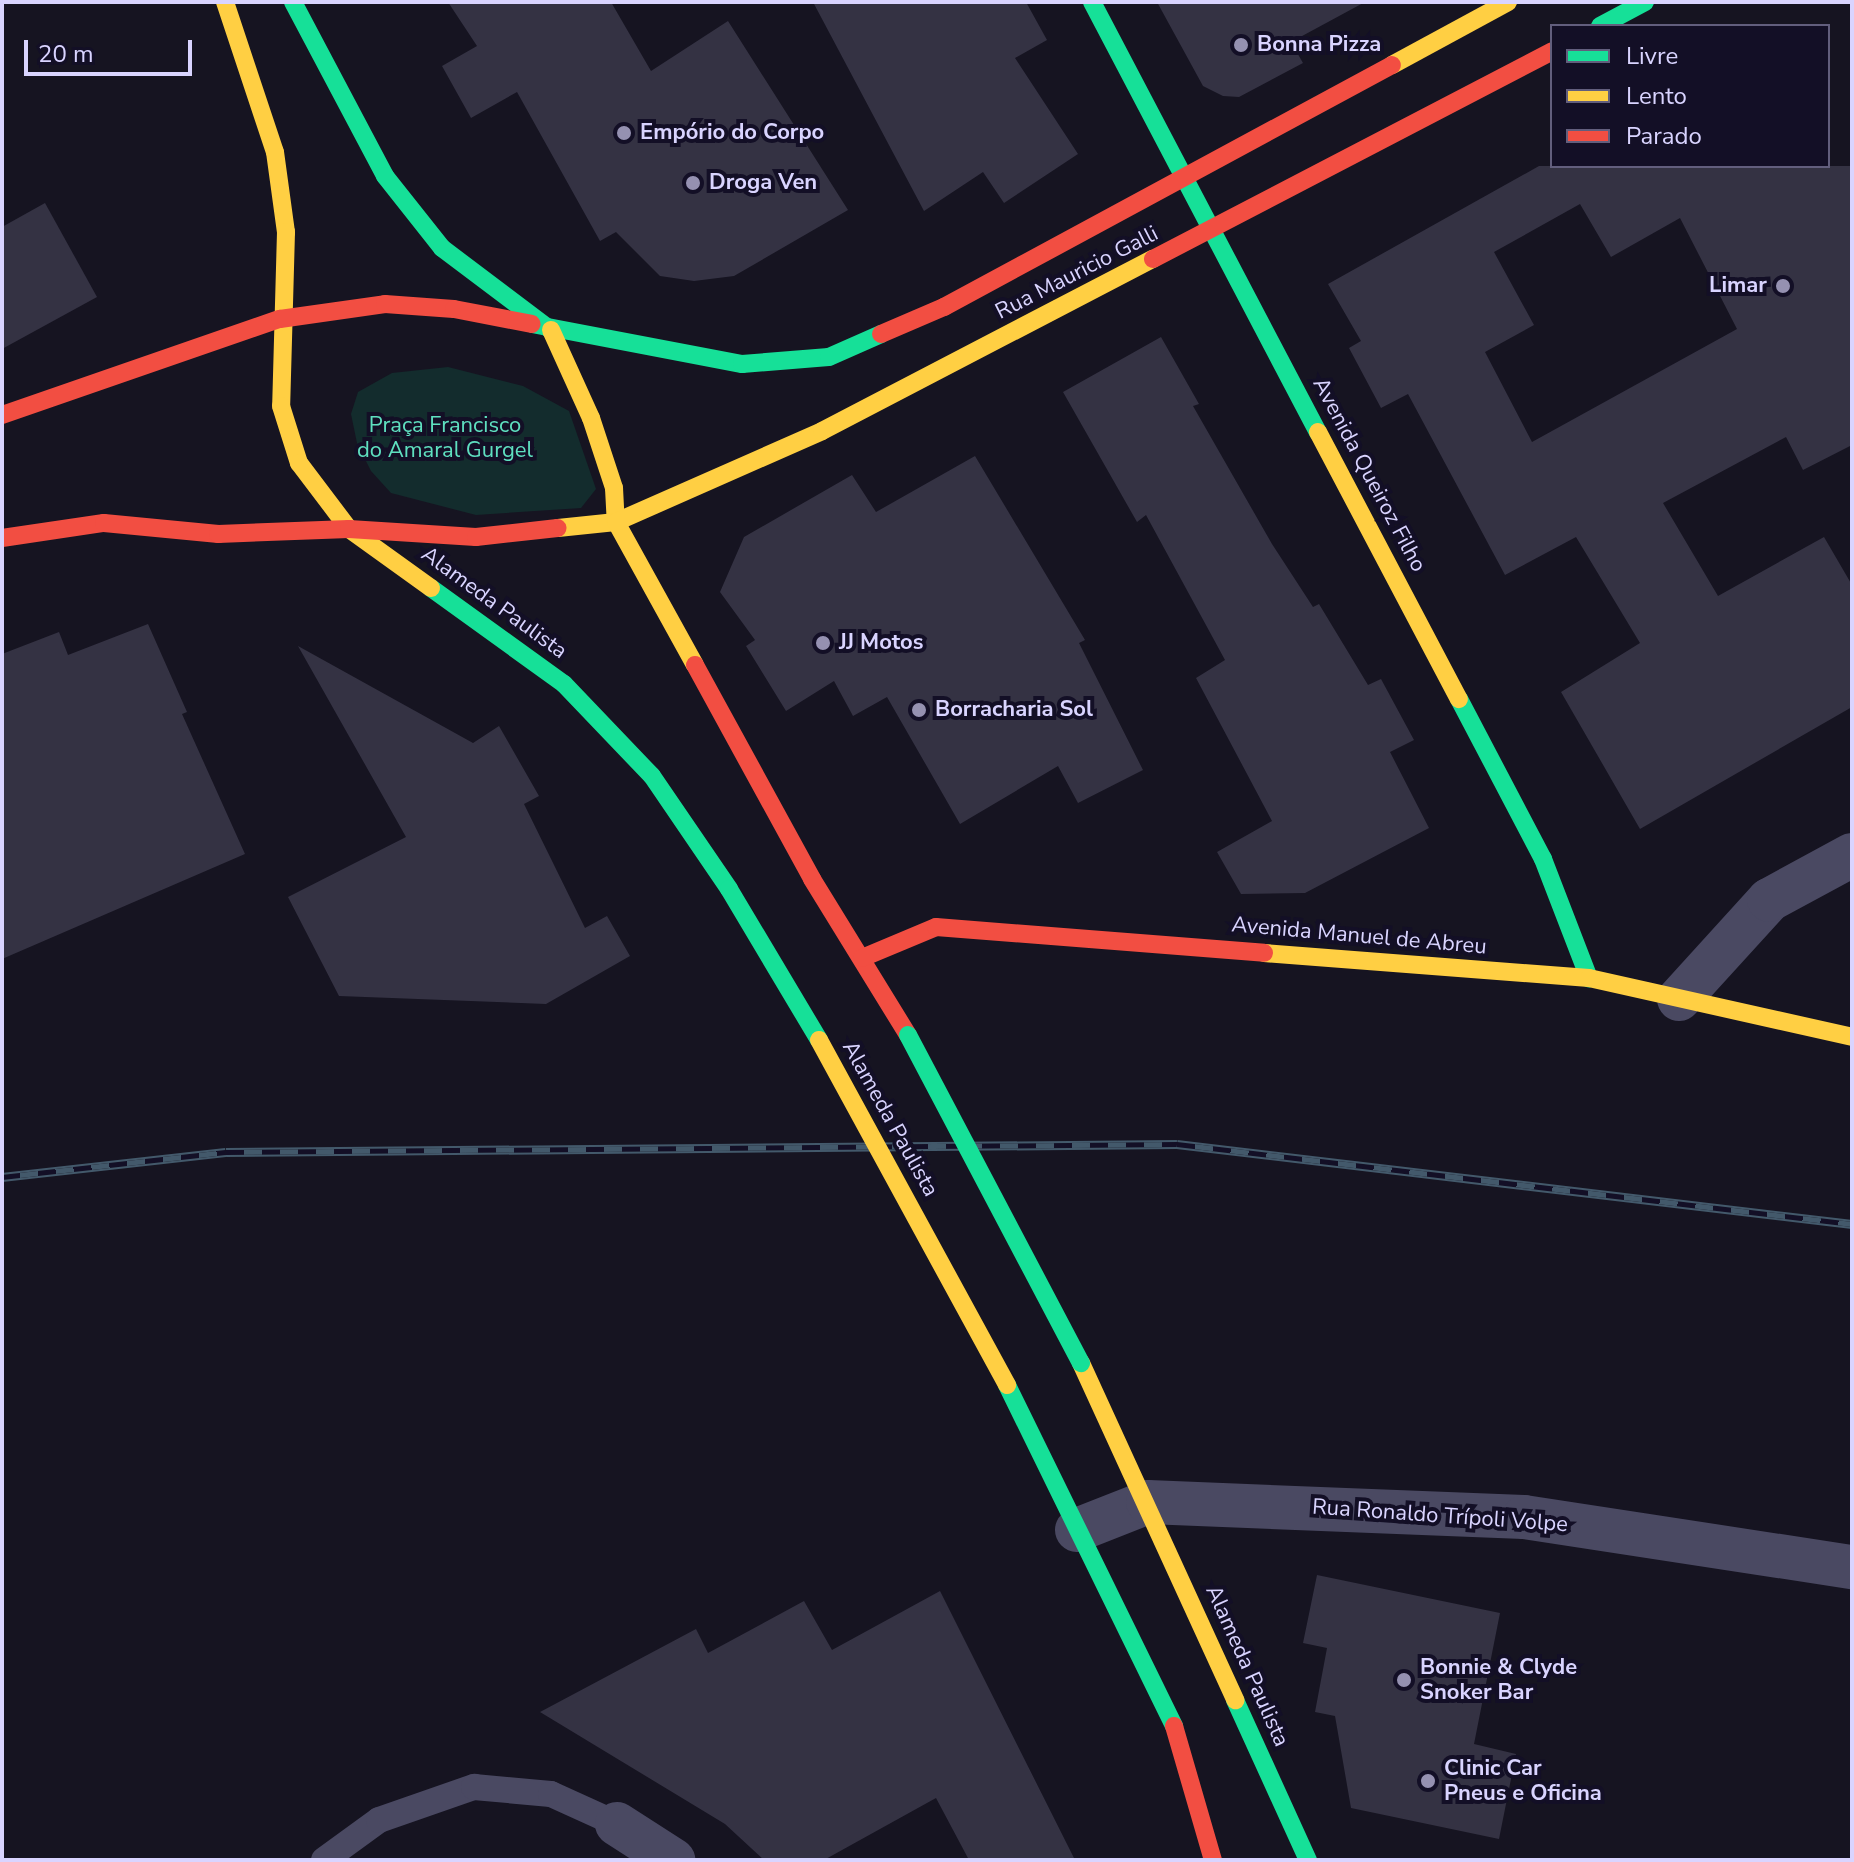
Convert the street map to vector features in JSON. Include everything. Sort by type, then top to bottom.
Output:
[{"type":"main road","name":"Alameda Paulista","points":[[225,2],[275,152],[286,232],[280,319],[281,406],[299,463],[349,529],[564,684],[652,776],[729,889],[819,1040],[1007,1385],[1173,1724],[1213,1860]]},
{"type":"main road","points":[[293,2],[385,176],[442,248],[554,332],[591,418],[614,488],[616,522]]},
{"type":"main road","name":"Avenida Queiroz Filho","points":[[1092,2],[1543,859],[1589,978]]},
{"type":"main road","name":"Rua Mauricio Galli","points":[[2,415],[280,319],[385,304],[454,309],[554,332],[742,364],[829,357],[944,307],[1183,175],[1508,2]]},
{"type":"main road","points":[[1604,24],[1645,2]]},
{"type":"main road","name":"Rua Mauricio Galli","points":[[2,538],[104,523],[218,534],[349,529],[476,537],[616,522],[822,431],[1214,230],[1550,52]]},
{"type":"main road","name":"Alameda Paulista","points":[[616,522],[812,879],[908,1035],[1081,1363],[1148,1502],[1308,1860]]},
{"type":"main road","name":"Avenida Manuel de Abreu","points":[[862,958],[936,927],[1589,978],[1852,1037]]},
{"type":"street","points":[[1679,999],[1769,900],[1852,855]]},
{"type":"street","name":"Rua Ronaldo Trípoli Volpe","points":[[1077,1530],[1148,1502],[1524,1517],[1852,1567]]},
{"type":"street","points":[[617,1824],[673,1860]]},
{"type":"lane","points":[[324,1860],[379,1820],[474,1787],[551,1794],[617,1824]]},
{"type":"green space","name":"Praça Francisco do Amaral Gurgel","points":[[448,367],[523,386],[569,411],[596,489],[581,508],[476,515],[391,493],[371,471],[357,443],[351,414],[358,392],[392,373]]},
{"type":"building","points":[[448,2],[611,2],[651,71],[728,21],[848,210],[734,276],[694,281],[660,276],[616,232],[600,241],[517,92],[471,118],[442,66],[477,46]]},
{"type":"building","points":[[813,2],[1026,2],[1047,40],[1015,58],[1078,154],[1004,203],[983,172],[924,211]]},
{"type":"building","points":[[1157,2],[1365,2],[1291,42],[1303,63],[1239,97],[1223,96],[1203,86]]},
{"type":"building","points":[[1539,166],[1852,166],[1852,445],[1803,470],[1786,437],[1663,503],[1718,596],[1824,537],[1852,585],[1852,707],[1640,829],[1561,692],[1640,643],[1576,537],[1505,575],[1408,394],[1381,408],[1349,348],[1361,341],[1328,284]],"holes":[[[1580,204],[1611,257],[1680,218],[1737,329],[1532,442],[1485,352],[1534,325],[1494,252]]]},
{"type":"building","points":[[45,203],[97,297],[2,349],[2,227]]},
{"type":"building","points":[[1161,337],[1199,404],[1193,406],[1272,544],[1313,607],[1319,604],[1368,685],[1381,679],[1414,740],[1390,752],[1429,828],[1305,893],[1241,894],[1217,852],[1272,821],[1196,678],[1225,660],[1146,515],[1137,522],[1063,392]]},
{"type":"building","points":[[975,456],[1085,640],[1079,643],[1143,770],[1078,803],[1058,766],[960,824],[887,697],[853,716],[834,681],[786,711],[746,646],[755,640],[720,592],[744,537],[852,475],[876,512]]},
{"type":"building","points":[[148,624],[187,712],[182,714],[245,854],[2,959],[2,654],[59,632],[68,655]]},
{"type":"building","points":[[298,646],[473,743],[499,726],[539,796],[524,804],[585,928],[607,916],[630,956],[546,1004],[339,996],[288,897],[406,837]]},
{"type":"building","name":"Bonnie & Clyde Snoker Bar","points":[[1317,1575],[1500,1613],[1474,1744],[1516,1754],[1499,1839],[1351,1808],[1335,1716],[1315,1712],[1327,1648],[1303,1643]]},
{"type":"building","points":[[940,1591],[1075,1860],[969,1860],[936,1798],[824,1860],[764,1860],[725,1824],[540,1712],[696,1629],[708,1653],[804,1601],[832,1650]]},
{"type":"railway","points":[[2,1177],[226,1152],[1177,1144],[1852,1224]]},
{"type":"traffic: fast","points":[[293,2],[385,176],[442,248],[551,330]]},
{"type":"traffic: fast","points":[[1092,2],[1318,432]]},
{"type":"traffic: fast","points":[[1604,24],[1645,2]]},
{"type":"traffic: fast","points":[[532,324],[742,364],[829,357],[881,334]]},
{"type":"traffic: fast","points":[[431,588],[564,684],[652,776],[729,889],[819,1040]]},
{"type":"traffic: fast","points":[[1459,699],[1543,859],[1589,978]]},
{"type":"traffic: fast","points":[[908,1035],[1081,1363]]},
{"type":"traffic: fast","points":[[1007,1385],[1174,1726]]},
{"type":"traffic: fast","points":[[1235,1700],[1308,1860]]},
{"type":"traffic: slow","points":[[225,2],[275,152],[286,232],[281,406],[299,463],[349,529],[431,588]]},
{"type":"traffic: slow","points":[[1392,65],[1508,2]]},
{"type":"traffic: slow","points":[[558,528],[616,522],[822,431],[1153,259]]},
{"type":"traffic: slow","points":[[551,330],[591,418],[614,488],[616,522],[695,665]]},
{"type":"traffic: slow","points":[[1318,432],[1459,699]]},
{"type":"traffic: slow","points":[[1264,953],[1589,978],[1852,1037]]},
{"type":"traffic: slow","points":[[819,1040],[1007,1385]]},
{"type":"traffic: slow","points":[[1081,1363],[1235,1700]]},
{"type":"traffic: jam","points":[[1153,259],[1550,52]]},
{"type":"traffic: jam","points":[[881,334],[944,307],[1392,65]]},
{"type":"traffic: jam","points":[[2,415],[280,319],[385,304],[454,309],[532,324]]},
{"type":"traffic: jam","points":[[2,538],[104,523],[218,534],[349,529],[476,537],[558,528]]},
{"type":"traffic: jam","points":[[695,665],[812,879],[908,1035]]},
{"type":"traffic: jam","points":[[862,958],[936,927],[1264,953]]},
{"type":"traffic: jam","points":[[1174,1726],[1213,1860]]},
{"type":"place","name":"Bonna Pizza","points":[[1241,45]]},
{"type":"place","name":"Empório do Corpo","points":[[624,133]]},
{"type":"place","name":"Droga Ven","points":[[693,183]]},
{"type":"place","name":"Limar","points":[[1783,286]]},
{"type":"place","name":"JJ Motos","points":[[823,643]]},
{"type":"place","name":"Borracharia Sol","points":[[919,710]]},
{"type":"place","name":"Bonnie & Clyde Snoker Bar","points":[[1404,1680]]},
{"type":"place","name":"Clinic Car Pneus e Oficina","points":[[1428,1781]]}]
